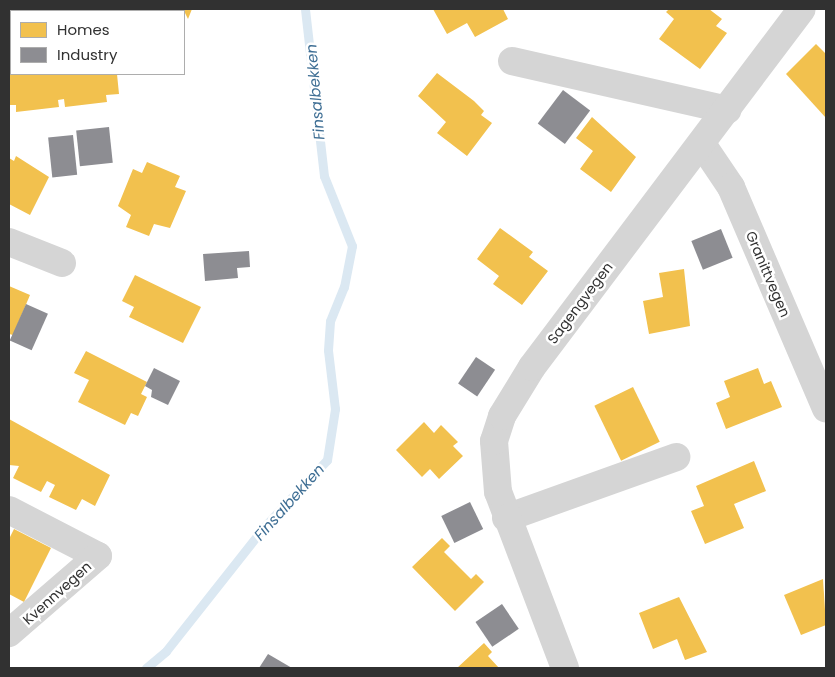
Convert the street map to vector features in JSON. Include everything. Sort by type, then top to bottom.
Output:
[{"type":"street","name":"Sagengvegen","points":[[564,668],[506,518],[494,441],[513,393],[728,110],[802,9]]},
{"type":"street","points":[[512,61],[728,110]]},
{"type":"street","name":"Granittvegen","points":[[702,144],[731,186],[826,409]]},
{"type":"street","points":[[9,242],[62,264]]},
{"type":"street","points":[[506,518],[676,457]]},
{"type":"street","name":"Kvennvegen","points":[[9,510],[98,556],[9,633]]},
{"type":"building: Homes","points":[[160,9],[192,9],[188,19],[185,10]]},
{"type":"building: Homes","points":[[433,9],[503,9],[508,19],[475,37],[467,23],[447,34]]},
{"type":"building: Homes","points":[[669,9],[709,9],[722,19],[716,26],[727,33],[700,69],[659,39],[674,19],[666,12]]},
{"type":"building: Homes","points":[[816,44],[826,54],[826,118],[786,74]]},
{"type":"building: Homes","points":[[9,73],[10,75],[117,75],[119,94],[106,95],[107,102],[65,107],[64,99],[58,100],[59,107],[16,112],[16,105],[9,105]]},
{"type":"building: Homes","points":[[437,73],[474,101],[484,111],[481,115],[492,123],[467,156],[437,133],[446,122],[418,96]]},
{"type":"building: Homes","points":[[592,117],[636,157],[611,192],[580,169],[593,151],[576,138]]},
{"type":"building: Homes","points":[[16,156],[49,177],[30,215],[9,204],[9,158],[14,161]]},
{"type":"building: Homes","points":[[147,162],[180,176],[175,187],[186,191],[170,228],[154,224],[149,236],[126,227],[131,215],[118,206],[133,169],[142,173]]},
{"type":"building: Homes","points":[[500,228],[533,252],[529,257],[548,271],[522,305],[493,284],[499,276],[477,259]]},
{"type":"building: Homes","points":[[684,269],[690,326],[649,334],[643,301],[663,297],[659,273]]},
{"type":"building: Homes","points":[[135,275],[201,307],[183,343],[129,317],[134,307],[122,301]]},
{"type":"building: Homes","points":[[9,286],[30,295],[13,335],[9,334]]},
{"type":"building: Homes","points":[[86,351],[147,382],[141,394],[147,397],[138,416],[131,413],[125,425],[78,402],[89,380],[74,373]]},
{"type":"building: Homes","points":[[758,368],[764,384],[771,381],[782,407],[726,429],[716,403],[730,397],[724,381]]},
{"type":"building: Homes","points":[[633,387],[660,442],[621,461],[594,406]]},
{"type":"building: Homes","points":[[9,419],[110,475],[95,506],[82,499],[76,510],[49,497],[55,485],[47,481],[41,492],[13,478],[19,466],[9,465]]},
{"type":"building: Homes","points":[[424,422],[434,433],[441,425],[458,442],[453,446],[463,456],[439,479],[430,469],[422,477],[396,450]]},
{"type":"building: Homes","points":[[754,461],[766,491],[734,504],[744,528],[705,544],[691,511],[704,506],[696,486]]},
{"type":"building: Homes","points":[[14,529],[51,548],[24,602],[9,594],[9,539]]},
{"type":"building: Homes","points":[[442,538],[450,546],[444,552],[471,579],[476,574],[484,582],[455,611],[412,567]]},
{"type":"building: Homes","points":[[823,579],[826,625],[801,635],[784,595]]},
{"type":"building: Homes","points":[[679,597],[707,652],[685,660],[677,639],[653,649],[639,613]]},
{"type":"building: Homes","points":[[484,643],[492,652],[488,656],[499,668],[457,668]]},
{"type":"building: Industry","points":[[563,90],[590,110],[565,144],[538,124]]},
{"type":"building: Industry","points":[[109,127],[113,163],[80,166],[76,130]]},
{"type":"building: Industry","points":[[73,135],[77,175],[52,177],[48,138]]},
{"type":"building: Industry","points":[[721,229],[733,258],[703,270],[691,241]]},
{"type":"building: Industry","points":[[249,251],[250,267],[237,268],[238,278],[205,281],[203,254]]},
{"type":"building: Industry","points":[[26,304],[48,314],[32,350],[10,341]]},
{"type":"building: Industry","points":[[476,357],[495,370],[477,396],[458,384]]},
{"type":"building: Industry","points":[[154,368],[180,381],[168,405],[151,397],[152,390],[145,386]]},
{"type":"building: Industry","points":[[470,502],[483,529],[454,543],[441,516]]},
{"type":"building: Industry","points":[[502,604],[519,629],[492,647],[475,622]]},
{"type":"building: Industry","points":[[268,654],[292,668],[259,668]]},
{"type":"waterway","name":"Finsalbekken","points":[[146,668],[166,651],[264,527],[327,460],[335,409],[328,350],[330,321],[344,287],[352,246],[324,176],[305,9]]}]
